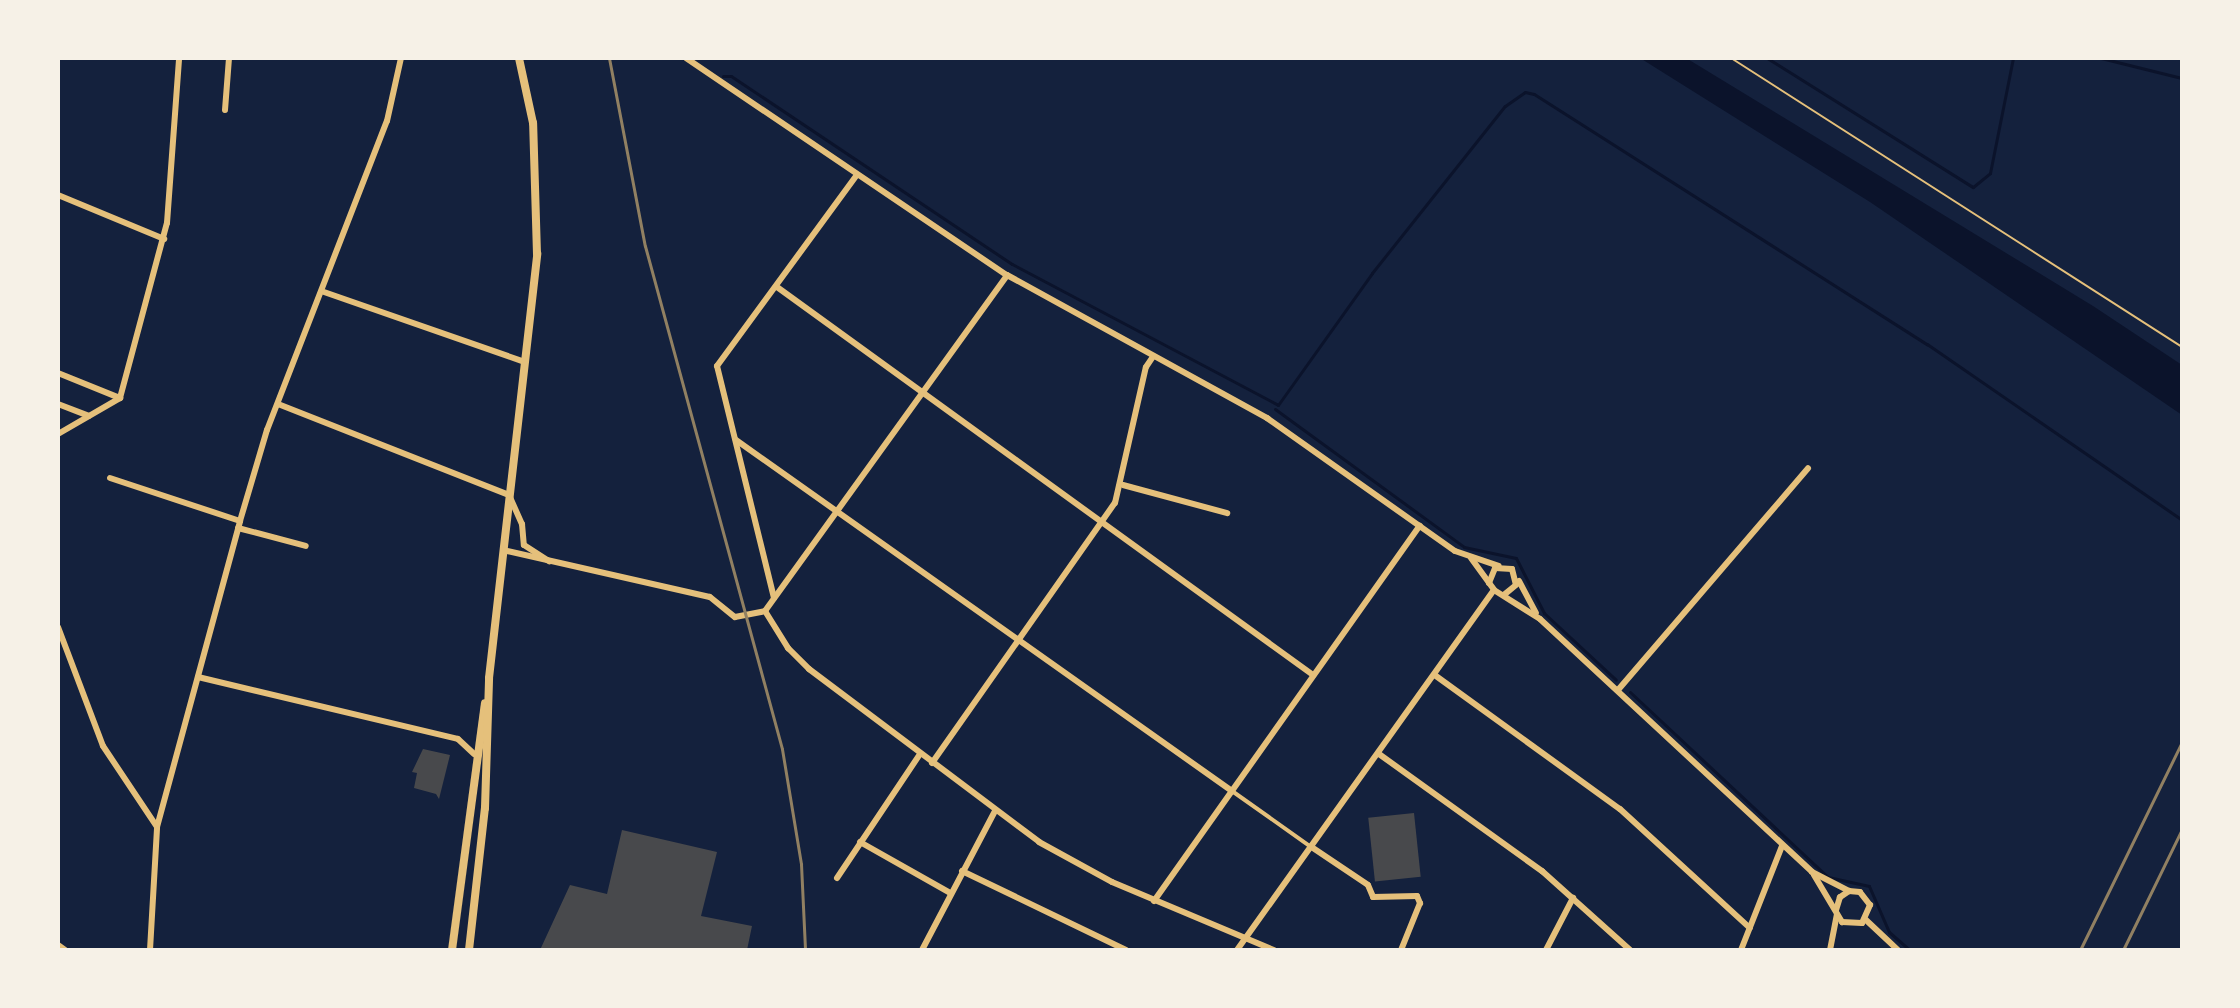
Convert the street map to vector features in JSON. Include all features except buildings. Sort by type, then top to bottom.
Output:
[{"type":"main road","points":[[469,950],[485,808],[488,687],[525,362],[538,199],[533,123],[519,58]]},
{"type":"main road","points":[[452,950],[474,754],[488,687]]},
{"type":"street","points":[[58,434],[120,398],[164,239],[179,58]]},
{"type":"street","points":[[225,110],[229,58]]},
{"type":"street","points":[[150,950],[157,827],[239,524],[278,404],[324,292],[387,121],[401,58]]},
{"type":"street","points":[[686,58],[1007,275],[1152,358],[1267,418],[1420,526],[1471,558],[1512,569],[1540,619]]},
{"type":"street","points":[[774,598],[717,366],[857,175]]},
{"type":"street","points":[[58,195],[164,239]]},
{"type":"street","points":[[503,550],[710,597],[727,615],[744,617],[765,611],[1007,275]]},
{"type":"street","points":[[777,287],[1313,675]]},
{"type":"street","points":[[324,292],[525,362]]},
{"type":"street","points":[[932,763],[1102,523],[1123,485],[1146,367],[1152,358]]},
{"type":"street","points":[[58,373],[120,398]]},
{"type":"street","points":[[58,404],[89,416]]},
{"type":"street","points":[[278,404],[509,495],[522,524],[524,545],[549,561]]},
{"type":"street","points":[[736,440],[1368,885],[1373,897],[1414,895],[1420,903],[1401,950]]},
{"type":"street","points":[[1618,690],[1808,468]]},
{"type":"street","points":[[110,478],[306,546]]},
{"type":"street","points":[[1123,485],[1227,513]]},
{"type":"street","points":[[1154,901],[1420,526]]},
{"type":"street","points":[[1471,558],[1494,590],[1540,619],[1812,872],[1868,900],[1866,920]]},
{"type":"street","points":[[1489,583],[1499,566]]},
{"type":"street","points":[[1502,594],[1514,589],[1517,576]]},
{"type":"street","points":[[1237,950],[1436,676],[1494,590]]},
{"type":"street","points":[[765,611],[799,660],[995,811],[1079,865],[1154,901],[1274,950]]},
{"type":"street","points":[[58,627],[103,746],[157,827]]},
{"type":"street","points":[[1436,676],[1620,809],[1750,928]]},
{"type":"street","points":[[198,677],[458,739],[474,754]]},
{"type":"street","points":[[837,878],[920,754]]},
{"type":"street","points":[[1379,754],[1573,898],[1630,950]]},
{"type":"street","points":[[922,950],[995,811]]},
{"type":"street","points":[[860,842],[950,893]]},
{"type":"street","points":[[1741,950],[1782,845]]},
{"type":"street","points":[[962,871],[1126,950]]},
{"type":"street","points":[[1812,872],[1836,912],[1848,925]]},
{"type":"street","points":[[1830,950],[1835,937],[1840,897],[1849,891]]},
{"type":"street","points":[[1546,950],[1573,898]]},
{"type":"street","points":[[1835,937],[1848,925],[1866,920]]},
{"type":"street","points":[[1866,920],[1898,950]]},
{"type":"street","points":[[58,945],[65,950]]},
{"type":"path","points":[[1731,58],[2182,347]]},
{"type":"water","points":[[1640,58],[1686,58],[2093,306],[2182,365],[2182,415],[1870,202]]},
{"type":"waterway","points":[[1767,58],[1973,187],[1990,173],[2013,58]]},
{"type":"waterway","points":[[2101,58],[2182,78]]},
{"type":"waterway","points":[[723,76],[731,76],[1012,264],[1278,405],[1372,273],[1505,106],[1525,92],[1534,94],[1927,344],[2182,520]]},
{"type":"waterway","points":[[1275,409],[1464,547],[1516,558],[1544,613],[1616,680]]},
{"type":"waterway","points":[[1630,692],[1828,877],[1869,886],[1889,932],[1910,950]]},
{"type":"railway","points":[[609,58],[645,246],[782,749],[801,864],[805,950]]},
{"type":"railway","points":[[2080,950],[2182,742]]},
{"type":"railway","points":[[2123,950],[2182,829]]}]
